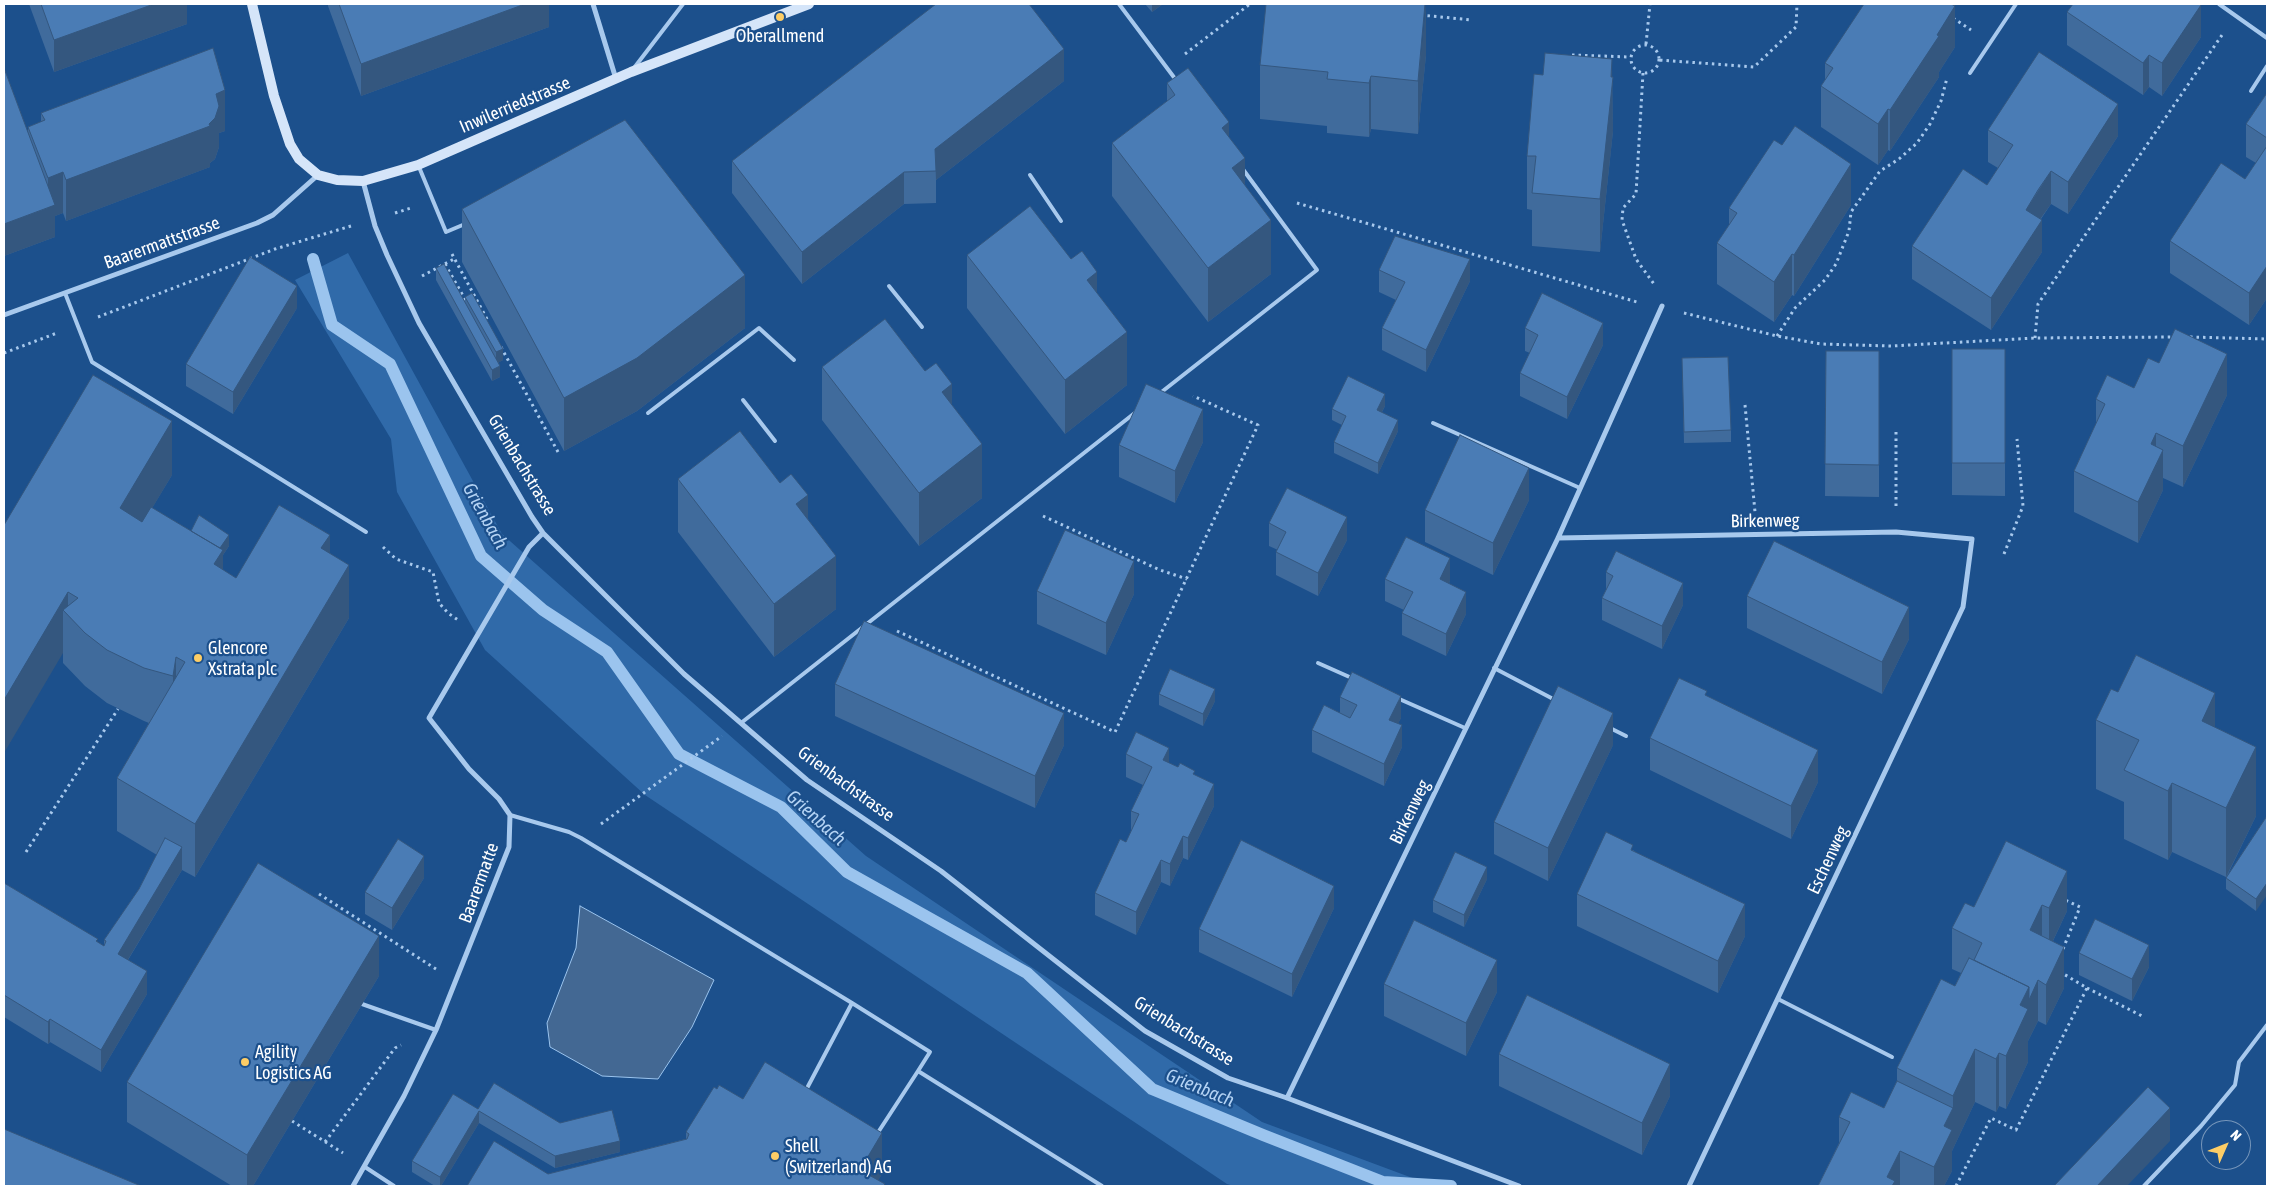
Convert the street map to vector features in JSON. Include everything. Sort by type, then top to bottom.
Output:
[{"type":"street","name":"Inwilerriedstrasse","points":[[252,4],[274,96],[290,144],[299,160],[318,175],[338,180],[363,181],[418,165],[631,72],[809,4]]},
{"type":"street","points":[[593,4],[616,79]]},
{"type":"street","name":"Baarermattstrasse","points":[[4,315],[273,215],[318,175]]},
{"type":"street","name":"Grienbachstrasse","points":[[363,181],[374,219],[402,288],[424,332],[532,517],[543,533],[684,674],[807,780],[941,870],[1145,1030],[1228,1078],[1287,1098],[1519,1186]]},
{"type":"street","name":"Birkenweg","points":[[1287,1098],[1558,538],[1662,306]]},
{"type":"street","name":"Birkenweg","points":[[1558,538],[1896,532],[1972,539]]},
{"type":"street","points":[[510,815],[499,799],[469,769],[429,718],[529,547],[543,533]]},
{"type":"street","name":"Eschenweg","points":[[1689,1186],[1963,607],[1972,539]]},
{"type":"street","name":"Baarermatte","points":[[353,1186],[404,1096],[436,1030],[509,847],[510,815]]},
{"type":"lane","points":[[631,72],[683,4]]},
{"type":"lane","points":[[1119,4],[1179,83]]},
{"type":"lane","points":[[1970,73],[2016,4]]},
{"type":"lane","points":[[2219,4],[2267,38]]},
{"type":"lane","points":[[2251,91],[2267,66]]},
{"type":"lane","points":[[1154,398],[1317,270],[1236,160]]},
{"type":"lane","points":[[418,165],[446,232],[471,222]]},
{"type":"lane","points":[[1030,175],[1061,221]]},
{"type":"lane","points":[[889,286],[922,327]]},
{"type":"lane","points":[[65,293],[92,362],[366,532]]},
{"type":"lane","points":[[648,413],[759,328],[794,360]]},
{"type":"lane","points":[[743,400],[775,441]]},
{"type":"lane","points":[[741,723],[1139,410]]},
{"type":"lane","points":[[1433,423],[1580,488]]},
{"type":"lane","points":[[1318,663],[1361,682]]},
{"type":"lane","points":[[1494,668],[1564,705]]},
{"type":"lane","points":[[1387,694],[1465,728]]},
{"type":"lane","points":[[1608,727],[1626,736]]},
{"type":"lane","points":[[510,815],[569,832],[581,838],[930,1052],[875,1138]]},
{"type":"lane","points":[[1778,999],[1892,1057]]},
{"type":"lane","points":[[804,1094],[852,1003]]},
{"type":"lane","points":[[362,1004],[436,1030]]},
{"type":"lane","points":[[2144,1186],[2201,1126],[2235,1085],[2239,1062],[2267,1025]]},
{"type":"lane","points":[[918,1071],[1102,1186]]},
{"type":"lane","points":[[365,1167],[394,1186]]},
{"type":"path","points":[[1167,68],[1250,4]]},
{"type":"path","points":[[1646,44],[1650,4]]},
{"type":"path","points":[[1660,60],[1754,67],[1796,28],[1797,4]]},
{"type":"path","points":[[1946,13],[1990,43]]},
{"type":"path","points":[[1416,14],[1472,20]]},
{"type":"path","points":[[2035,338],[2038,304],[2235,15]]},
{"type":"path","points":[[1646,44],[1653,46],[1660,60],[1657,67],[1643,73],[1636,71],[1630,57],[1639,45],[1646,44]]},
{"type":"path","points":[[1572,55],[1630,57]]},
{"type":"path","points":[[1777,336],[1795,308],[1825,280],[1836,264],[1849,231],[1851,212],[1880,171],[1899,159],[1916,143],[1930,124],[1941,101],[1947,77],[1952,70]]},
{"type":"path","points":[[1643,73],[1636,194],[1623,208],[1622,220],[1636,259],[1654,285],[1651,303]]},
{"type":"path","points":[[1270,206],[1282,199],[1638,302],[1651,303],[1777,336],[1821,344],[1891,346],[2035,338],[2175,337]]},
{"type":"path","points":[[4,353],[275,249],[434,201]]},
{"type":"path","points":[[446,232],[454,259],[492,329]]},
{"type":"path","points":[[402,288],[454,259]]},
{"type":"path","points":[[445,264],[466,301]]},
{"type":"path","points":[[2185,337],[2267,339]]},
{"type":"path","points":[[497,338],[558,452]]},
{"type":"path","points":[[872,620],[1116,732],[1258,425],[1169,386]]},
{"type":"path","points":[[1745,405],[1758,535]]},
{"type":"path","points":[[1896,432],[1896,532]]},
{"type":"path","points":[[2004,554],[2023,506],[2017,439]]},
{"type":"path","points":[[1019,505],[1160,570],[1187,580]]},
{"type":"path","points":[[366,532],[396,559],[433,572],[439,603],[448,613]]},
{"type":"path","points":[[26,852],[118,709]]},
{"type":"path","points":[[581,838],[741,723]]},
{"type":"path","points":[[319,894],[455,982]]},
{"type":"path","points":[[2062,951],[2080,907],[2064,899]]},
{"type":"path","points":[[2055,968],[2087,988],[2144,1017]]},
{"type":"path","points":[[1956,1186],[1991,1118],[2016,1130],[2087,988]]},
{"type":"path","points":[[325,1142],[395,1048],[436,1030]]},
{"type":"path","points":[[292,1121],[365,1167]]},
{"type":"shaded area","points":[[348,253],[502,534],[866,856],[1262,1122],[1434,1186],[1234,1186],[1227,1184],[645,795],[485,650],[397,492],[391,439],[295,280]]},
{"type":"shaded area","points":[[580,906],[714,980],[692,1027],[658,1079],[602,1076],[550,1047],[547,1023],[576,948]]},
{"type":"building","points":[[41,4],[154,4],[54,40]]},
{"type":"building","points":[[339,4],[525,4],[361,64]]},
{"type":"building","points":[[936,4],[1029,4],[1064,49],[935,149],[936,171],[904,172],[802,252],[732,161]]},
{"type":"building","points":[[1266,4],[1425,4],[1418,81],[1371,76],[1369,83],[1327,79],[1328,72],[1260,65]]},
{"type":"building","points":[[1864,4],[1951,4],[1955,6],[1937,35],[1939,36],[1890,110],[1888,109],[1878,124],[1821,86],[1833,68],[1825,63]]},
{"type":"building","points":[[2073,4],[2201,5],[2162,63],[2149,55],[2143,63],[2067,12]]},
{"type":"building","points":[[213,48],[225,90],[216,94],[219,106],[215,118],[209,124],[210,126],[66,180],[63,172],[48,178],[28,127],[45,120],[41,113]]},
{"type":"building","points":[[2039,52],[2118,104],[2068,182],[2051,171],[2038,190],[2026,210],[2042,220],[1991,298],[1912,246],[1963,169],[1987,185],[2013,145],[1988,130]]},
{"type":"building","points":[[1545,53],[1612,59],[1611,77],[1613,77],[1600,199],[1532,193],[1536,156],[1527,156],[1534,74],[1543,75]]},
{"type":"building","points":[[4,68],[55,205],[4,224]]},
{"type":"building","points":[[1188,68],[1229,122],[1222,128],[1245,158],[1232,168],[1271,220],[1208,268],[1112,143],[1175,95],[1167,83]]},
{"type":"building","points":[[2267,93],[2267,138],[2246,124]]},
{"type":"building","points":[[625,120],[745,275],[637,358],[564,398],[462,209]]},
{"type":"building","points":[[1795,126],[1851,164],[1794,255],[1792,254],[1774,282],[1717,243],[1737,213],[1729,208],[1774,140],[1782,145]]},
{"type":"building","points":[[2267,146],[2267,266],[2249,293],[2170,241],[2221,163],[2245,179]]},
{"type":"building","points":[[1030,206],[1071,259],[1082,251],[1097,272],[1087,280],[1127,332],[1065,380],[967,255]]},
{"type":"building","points":[[1395,236],[1470,259],[1426,350],[1382,328],[1405,282],[1379,270]]},
{"type":"building","points":[[250,257],[297,286],[233,392],[186,364]]},
{"type":"building","points":[[444,264],[500,366],[492,370],[436,268]]},
{"type":"building","points":[[472,293],[503,349],[496,352],[465,297]]},
{"type":"building","points":[[1542,293],[1603,323],[1567,397],[1520,373],[1538,335],[1525,328]]},
{"type":"building","points":[[885,319],[925,371],[936,363],[952,384],[942,392],[982,444],[919,493],[822,367]]},
{"type":"building","points":[[2175,329],[2227,354],[2183,446],[2156,433],[2151,444],[2163,450],[2138,502],[2074,471],[2105,404],[2096,399],[2107,375],[2134,388],[2148,358],[2159,363]]},
{"type":"building","points":[[1952,349],[2005,349],[2005,463],[1952,463]]},
{"type":"building","points":[[1826,351],[1879,351],[1879,465],[1825,464]]},
{"type":"building","points":[[1728,357],[1731,430],[1684,432],[1682,358]]},
{"type":"building","name":"Glencore Xstrata plc","points":[[93,375],[172,421],[120,508],[142,522],[151,507],[223,550],[214,564],[236,578],[279,505],[330,535],[321,548],[349,565],[195,824],[117,778],[185,662],[176,657],[173,676],[144,668],[107,650],[85,633],[63,610],[78,598],[68,592],[4,700],[4,525]]},
{"type":"building","points":[[1348,376],[1385,394],[1377,410],[1398,420],[1378,463],[1334,442],[1346,416],[1332,409]]},
{"type":"building","points":[[1146,384],[1203,409],[1175,471],[1119,445]]},
{"type":"building","points":[[740,431],[780,483],[791,474],[808,495],[796,504],[836,556],[774,604],[678,479]]},
{"type":"building","points":[[1460,435],[1529,468],[1493,543],[1425,510]]},
{"type":"building","points":[[1287,488],[1347,517],[1318,573],[1276,552],[1286,532],[1269,523]]},
{"type":"building","points":[[199,515],[229,535],[220,548],[191,531]]},
{"type":"building","points":[[1065,530],[1134,561],[1106,623],[1037,591]]},
{"type":"building","points":[[1406,537],[1450,558],[1440,579],[1466,592],[1446,634],[1402,613],[1413,592],[1385,579]]},
{"type":"building","points":[[1774,541],[1909,607],[1882,662],[1747,596]]},
{"type":"building","points":[[1616,551],[1683,583],[1662,626],[1602,598],[1613,576],[1606,572]]},
{"type":"building","points":[[864,621],[1064,713],[1035,776],[835,684]]},
{"type":"building","points":[[2136,655],[2215,693],[2202,721],[2256,747],[2226,808],[2172,783],[2168,791],[2124,770],[2139,740],[2096,720],[2111,689],[2118,692]]},
{"type":"building","points":[[1170,669],[1215,689],[1203,714],[1159,694]]},
{"type":"building","points":[[1352,672],[1401,696],[1389,720],[1402,725],[1384,764],[1312,730],[1324,705],[1350,718],[1357,705],[1340,697]]},
{"type":"building","points":[[1679,678],[1707,691],[1705,695],[1818,750],[1791,806],[1650,738]]},
{"type":"building","points":[[1558,686],[1613,713],[1548,848],[1494,822]]},
{"type":"building","points":[[1136,732],[1169,748],[1163,760],[1178,767],[1180,763],[1195,771],[1193,774],[1214,784],[1188,838],[1183,836],[1170,864],[1161,860],[1136,912],[1095,893],[1120,839],[1126,842],[1139,814],[1131,811],[1152,767],[1126,754]]},
{"type":"building","points":[[2267,816],[2267,883],[2256,899],[2226,878]]},
{"type":"building","points":[[1606,832],[1633,845],[1631,850],[1745,904],[1718,961],[1577,894]]},
{"type":"building","points":[[165,838],[182,847],[118,954],[147,971],[101,1050],[50,1019],[48,1022],[4,995],[4,883],[98,939],[96,941],[104,946],[106,941],[104,940],[139,889]]},
{"type":"building","points":[[398,839],[424,856],[392,908],[365,892]]},
{"type":"building","points":[[1241,840],[1334,886],[1292,974],[1199,929]]},
{"type":"building","points":[[2006,841],[2067,871],[2049,908],[2042,905],[2030,930],[2064,947],[2046,985],[2038,980],[2029,1000],[2029,987],[1974,960],[1982,943],[1952,928],[1965,903],[1974,907]]},
{"type":"building","points":[[1455,852],[1487,867],[1464,915],[1433,900]]},
{"type":"building","name":"Agility Logistics AG","points":[[258,863],[379,936],[247,1155],[127,1082]]},
{"type":"building","points":[[2095,919],[2149,945],[2132,979],[2079,953]]},
{"type":"building","points":[[1414,920],[1497,960],[1466,1023],[1384,984]]},
{"type":"building","points":[[1969,958],[2029,987],[2020,1005],[2028,1009],[2006,1056],[1999,1053],[1996,1059],[1975,1049],[1953,1096],[1897,1068],[1941,979],[1955,986]]},
{"type":"building","points":[[1527,995],[1670,1064],[1642,1123],[1499,1054]]},
{"type":"building","points":[[765,1062],[882,1133],[860,1170],[885,1184],[883,1186],[467,1186],[494,1141],[548,1174],[687,1139],[689,1134],[686,1132],[714,1087],[717,1089],[719,1085],[743,1099]]},
{"type":"building","points":[[1897,1081],[1953,1108],[1944,1126],[1952,1130],[1934,1167],[1900,1151],[1887,1177],[1895,1181],[1892,1186],[1818,1186],[1850,1122],[1839,1117],[1851,1092],[1884,1108]]},
{"type":"building","points":[[494,1083],[560,1123],[612,1110],[620,1141],[555,1156],[479,1111],[440,1177],[412,1161],[453,1094],[478,1109]]},
{"type":"building","points":[[2148,1087],[2170,1108],[2097,1186],[2054,1186]]},
{"type":"building","points":[[4,1129],[141,1186],[4,1186]]},
{"type":"waterway","name":"Grienbach","points":[[313,259],[332,325],[390,364],[481,556],[543,610],[607,652],[679,754],[781,807],[847,872],[1027,973],[1152,1089],[1383,1182],[1451,1186]]},
{"type":"place","name":"Oberallmend","points":[[780,17]]},
{"type":"place","name":"Glencore Xstrata plc","points":[[198,658]]},
{"type":"place","name":"Agility Logistics AG","points":[[245,1062]]},
{"type":"place","name":"Shell (Switzerland) AG","points":[[775,1156]]}]
